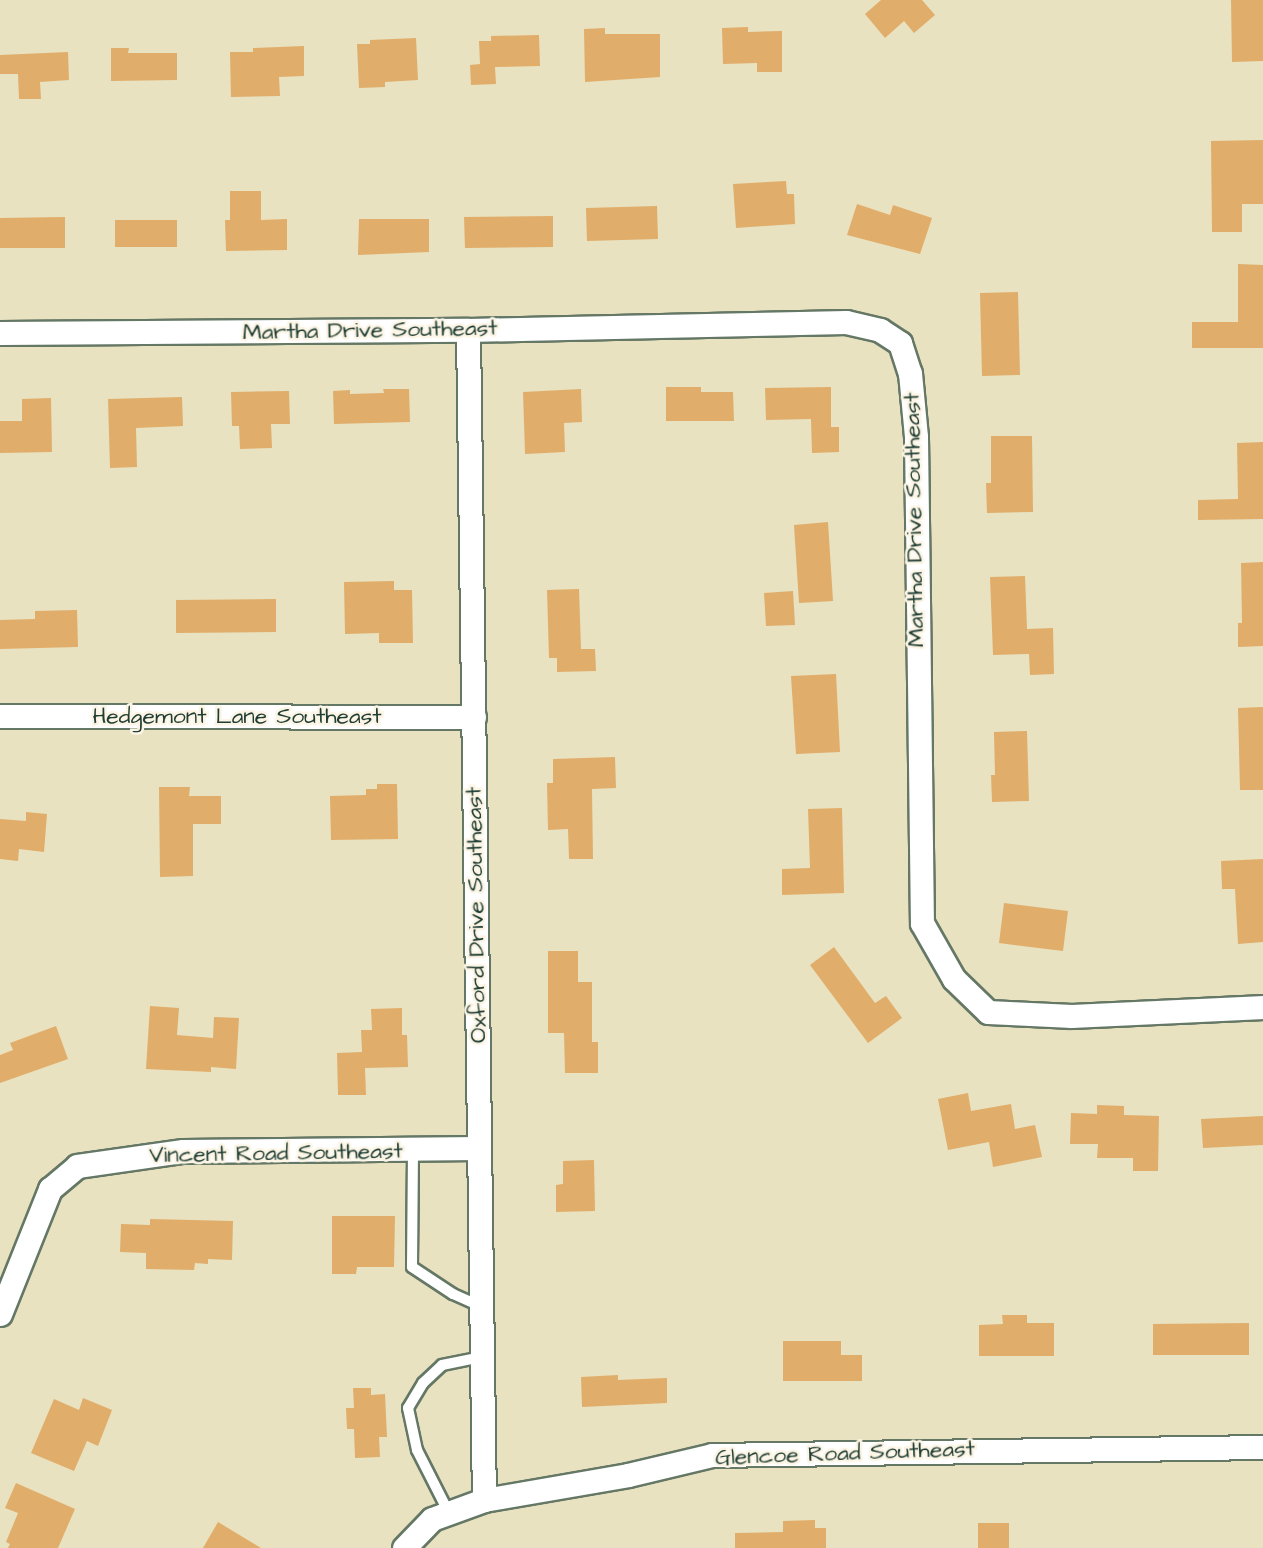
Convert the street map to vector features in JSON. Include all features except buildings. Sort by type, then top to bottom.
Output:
[{"type":"street","name":"Martha Drive Southeast","points":[[0,333],[468,330],[846,322],[880,330],[900,343],[910,373],[916,437],[922,923],[954,979],[988,1012],[1072,1016],[1263,1007]]},
{"type":"street","name":"Oxford Drive Southeast","points":[[468,330],[484,1500]]},
{"type":"street","name":"Hedgemont Lane Southeast","points":[[0,716],[474,717]]},
{"type":"street","name":"Vincent Road Southeast","points":[[0,1314],[50,1189],[77,1166],[183,1151],[413,1151],[479,1148]]},
{"type":"street","name":"Glencoe Road Southeast","points":[[404,1548],[432,1519],[484,1500],[628,1475],[712,1455],[1263,1447]]},
{"type":"lane","points":[[413,1151],[412,1267],[453,1294],[482,1307]]},
{"type":"lane","points":[[449,1513],[417,1450],[408,1408],[423,1383],[442,1365],[482,1357]]}]
